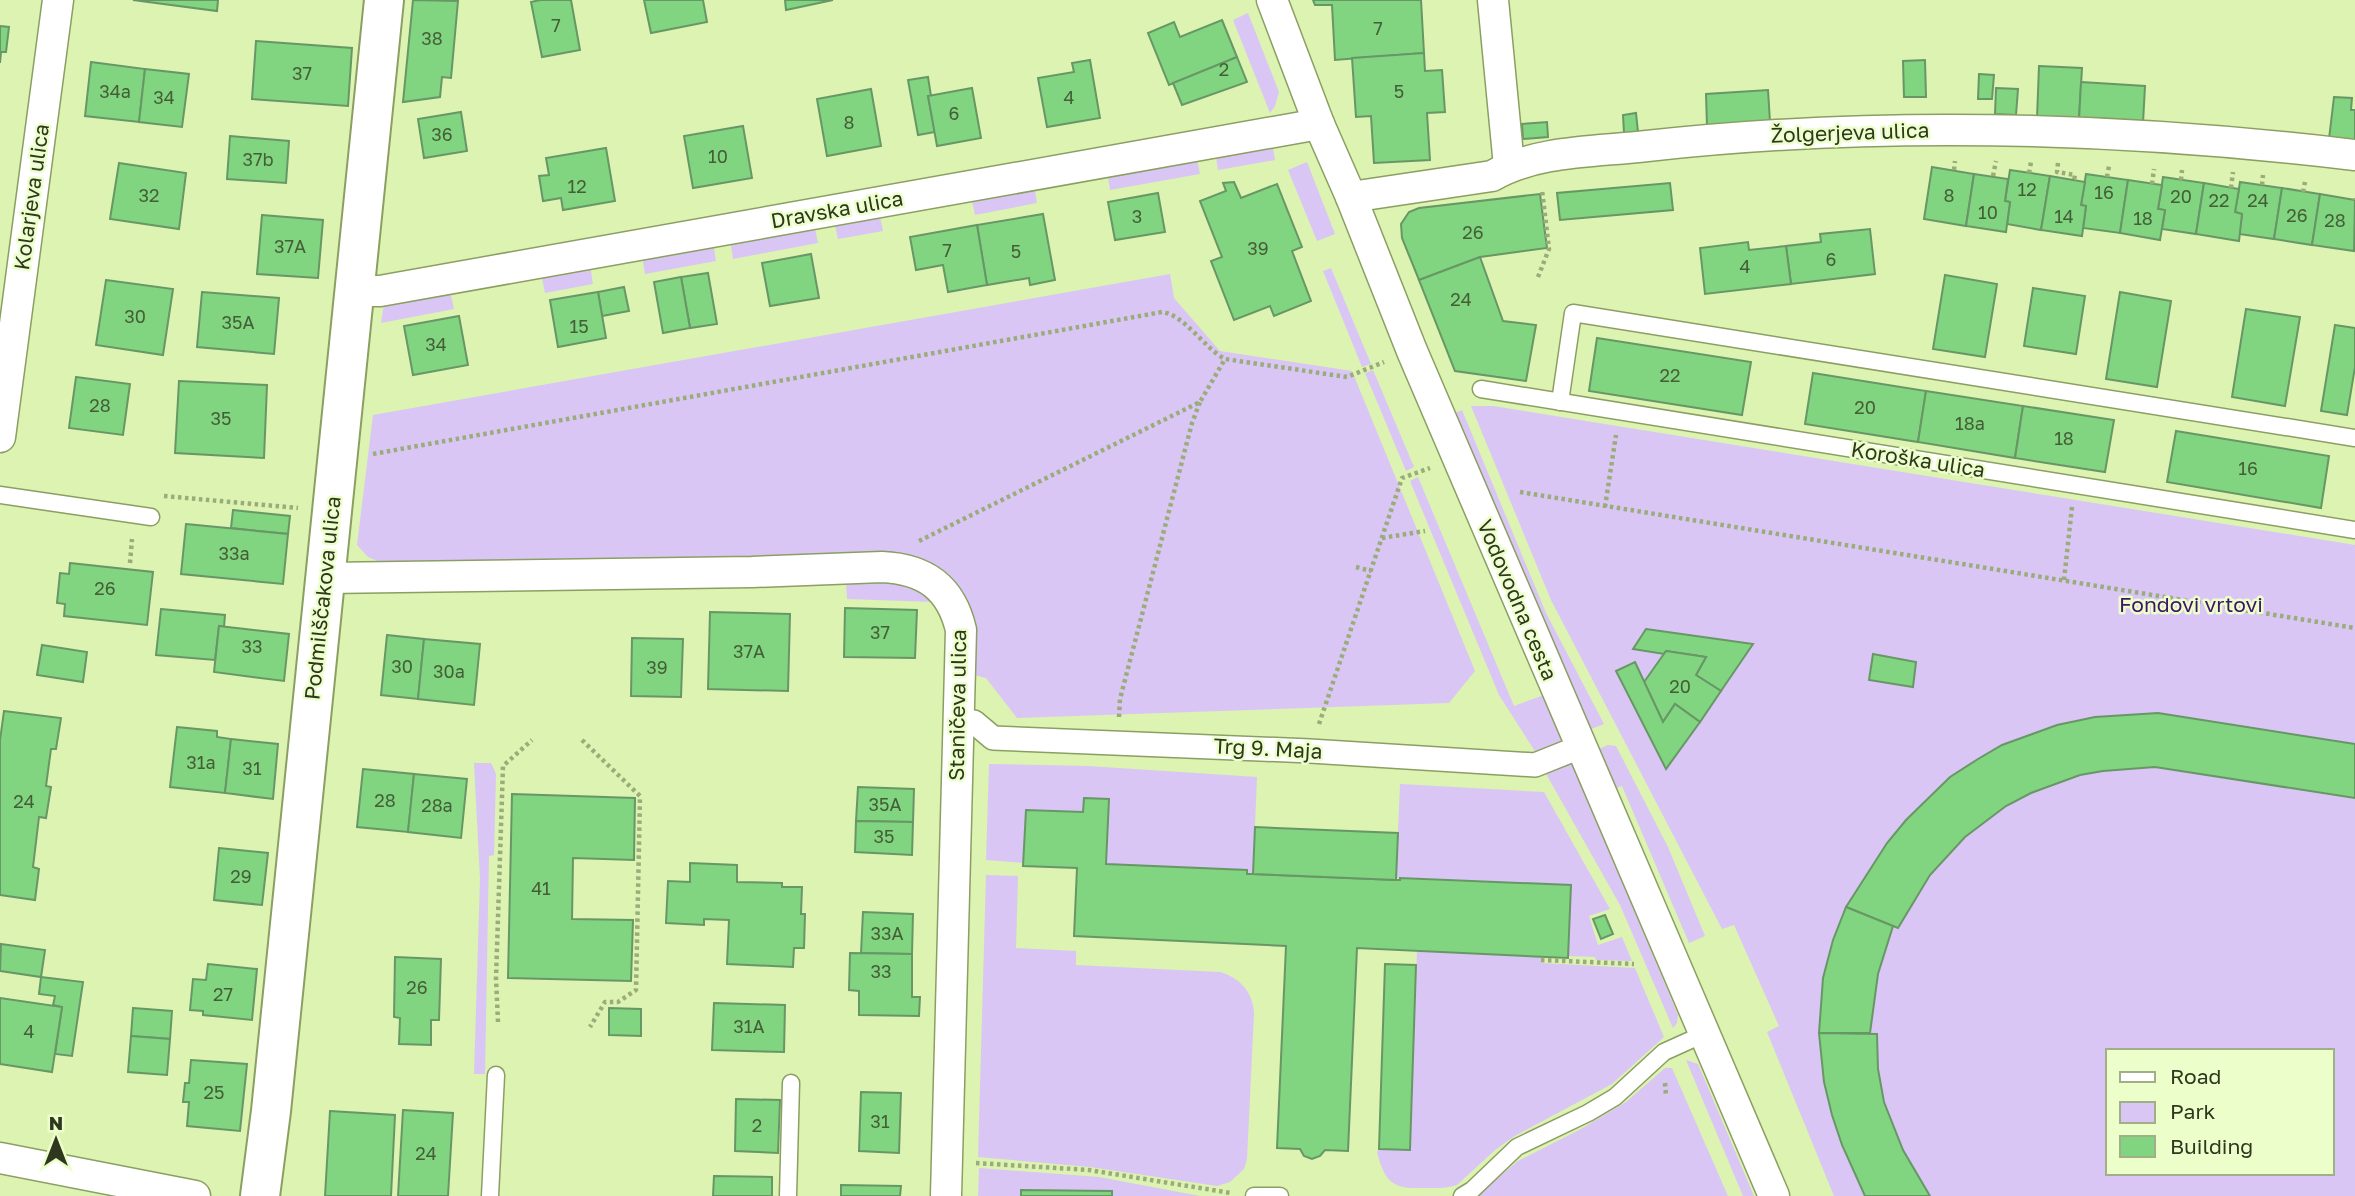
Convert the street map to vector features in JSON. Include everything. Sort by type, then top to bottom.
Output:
[{"type":"street","name":"Kolarjeva ulica","points":[[0,437],[58,0]]},
{"type":"street","name":"Podmilščakova ulica","points":[[260,1196],[271,1111],[384,0]]},
{"type":"street","name":"Vodovodna cesta","points":[[1272,0],[1319,124],[1412,351],[1774,1196]]},
{"type":"street","points":[[1493,0],[1510,166]]},
{"type":"street","name":"Dravska ulica","points":[[354,291],[380,291],[1319,124]]},
{"type":"street","name":"Žolgerjeva ulica","points":[[1351,197],[1492,176],[1510,166],[1538,158],[1671,143],[1787,134],[1960,129],[2063,131],[2187,138],[2355,155]]},
{"type":"street","name":"Staničeva ulica","points":[[326,578],[752,572],[882,567],[916,572],[932,581],[947,595],[961,630],[946,1196]]},
{"type":"street","name":"Trg 9. Maja","points":[[958,722],[974,722],[993,738],[1310,751],[1535,765],[1580,747]]},
{"type":"street","points":[[0,1158],[195,1196]]},
{"type":"lane","points":[[1560,402],[1573,313],[2355,438]]},
{"type":"lane","name":"Koroška ulica","points":[[1481,389],[2355,530]]},
{"type":"lane","points":[[0,495],[151,517]]},
{"type":"lane","points":[[1462,1196],[1472,1190],[1517,1147],[1615,1097],[1664,1052],[1706,1033]]},
{"type":"lane","points":[[490,1196],[496,1075]]},
{"type":"lane","points":[[788,1196],[791,1083]]},
{"type":"lane","points":[[1254,1196],[1280,1196]]},
{"type":"path","points":[[1538,276],[1549,249],[1543,193]]},
{"type":"path","points":[[369,455],[1162,312],[1171,314],[1225,359],[1348,377],[1412,351]]},
{"type":"path","points":[[1120,699],[1192,423],[1200,402],[1225,359]]},
{"type":"path","points":[[882,567],[912,545],[1200,402]]},
{"type":"path","points":[[1605,506],[1619,411]]},
{"type":"path","points":[[1310,751],[1402,478],[1457,457]]},
{"type":"path","points":[[2064,580],[2074,485]]},
{"type":"path","points":[[1520,492],[2355,628]]},
{"type":"path","points":[[151,517],[153,500],[159,496],[306,509]]},
{"type":"path","points":[[1381,538],[1424,531]]},
{"type":"path","points":[[130,563],[131,542]]},
{"type":"path","points":[[1356,567],[1371,571]]},
{"type":"path","points":[[498,1022],[496,978],[503,766],[532,740]]},
{"type":"path","points":[[582,740],[640,796],[636,990],[618,1002],[605,1002],[590,1027]]},
{"type":"path","points":[[1541,960],[1633,964]]},
{"type":"path","points":[[947,1162],[1089,1170],[1254,1196]]},
{"type":"green space","points":[[1248,13],[1279,92],[1270,113],[1233,20]]},
{"type":"green space","points":[[1272,141],[1275,160],[1218,170],[1215,151]]},
{"type":"green space","points":[[1196,155],[1200,174],[1110,190],[1107,171]]},
{"type":"green space","points":[[1307,162],[1335,234],[1317,241],[1288,170]]},
{"type":"green space","points":[[1034,184],[1037,203],[975,215],[971,196]]},
{"type":"green space","points":[[879,212],[883,231],[838,239],[834,221]]},
{"type":"green space","points":[[814,224],[818,243],[733,259],[730,239]]},
{"type":"green space","points":[[713,242],[716,261],[645,274],[642,256]]},
{"type":"green space","points":[[590,265],[593,284],[545,293],[541,274]]},
{"type":"green space","points":[[1331,268],[1371,364],[1362,367],[1323,271]]},
{"type":"green space","points":[[1170,274],[1174,298],[1220,351],[1352,371],[1475,671],[1449,703],[1017,718],[986,678],[974,675],[946,575],[387,565],[368,557],[357,545],[373,415]]},
{"type":"green space","points":[[450,291],[454,309],[381,323],[384,304]]},
{"type":"green space","points":[[1373,370],[1414,467],[1406,471],[1365,373]]},
{"type":"green space","name":"Fondovi vrtovi","points":[[1471,406],[1493,406],[2355,545],[2355,1196],[1834,1196],[1767,1032],[1779,1026],[1734,925],[1722,929],[1551,600]]},
{"type":"green space","points":[[1462,410],[1546,613],[1604,724],[1586,731],[1453,414]]},
{"type":"green space","points":[[1418,477],[1514,706],[1544,695],[1563,743],[1536,753],[1499,695],[1410,481]]},
{"type":"green space","points":[[846,582],[902,582],[913,586],[934,602],[847,599]]},
{"type":"green space","points":[[1608,745],[1616,746],[1668,847],[1705,936],[1689,943],[1622,786],[1611,790],[1594,751]]},
{"type":"green space","points":[[1571,760],[1678,1015],[1673,1028],[1620,905],[1545,772]]},
{"type":"green space","points":[[474,763],[491,763],[496,774],[494,855],[489,856],[485,1074],[474,1074],[480,879]]},
{"type":"green space","points":[[989,764],[1088,766],[1257,777],[1253,874],[1247,874],[1247,870],[1106,864],[1109,799],[1084,798],[1083,812],[1026,810],[1024,863],[986,860]]},
{"type":"green space","points":[[1400,784],[1544,792],[1610,909],[1589,916],[1598,945],[1622,937],[1632,961],[1568,956],[1571,885],[1396,878]]},
{"type":"green space","points":[[986,875],[1018,876],[1016,948],[1076,951],[1076,965],[1220,972],[1234,978],[1248,992],[1254,1013],[1247,1159],[1244,1169],[1230,1182],[1217,1186],[1090,1167],[978,1157]]},
{"type":"green space","points":[[1417,951],[1541,957],[1542,963],[1635,968],[1664,1037],[1612,1084],[1513,1137],[1457,1185],[1412,1188],[1397,1185],[1387,1177],[1377,1152],[1379,1149],[1410,1150]]},
{"type":"green space","points":[[1686,1060],[1698,1064],[1754,1196],[1743,1196]]},
{"type":"green space","points":[[1665,1068],[1672,1068],[1728,1196],[1476,1196],[1518,1161],[1581,1129],[1626,1102]]},
{"type":"green space","points":[[979,1168],[1099,1177],[1200,1196],[978,1196]]},
{"type":"building","points":[[133,0],[218,0],[217,11]]},
{"type":"building","points":[[413,0],[458,1],[451,78],[442,77],[440,97],[403,102]]},
{"type":"building","points":[[571,0],[580,50],[542,57],[531,2]]},
{"type":"building","points":[[644,0],[703,0],[707,22],[651,33]]},
{"type":"building","points":[[785,0],[833,0],[786,10]]},
{"type":"building","points":[[1313,0],[1421,0],[1424,53],[1335,60],[1332,5],[1315,5]]},
{"type":"building","points":[[1222,20],[1237,57],[1169,85],[1148,33],[1174,22],[1180,37]]},
{"type":"building","points":[[0,26],[9,27],[6,52],[1,52],[0,63]]},
{"type":"building","points":[[256,41],[352,48],[348,106],[252,99]]},
{"type":"building","points":[[1424,53],[1425,71],[1442,70],[1445,112],[1427,113],[1430,160],[1374,163],[1371,116],[1356,117],[1352,58]]},
{"type":"building","points":[[1237,57],[1247,82],[1182,105],[1173,83]]},
{"type":"building","points":[[1090,60],[1100,118],[1047,127],[1038,78],[1074,72],[1072,63]]},
{"type":"building","points":[[1925,60],[1926,97],[1904,97],[1903,61]]},
{"type":"building","points":[[91,62],[145,69],[139,122],[85,116]]},
{"type":"building","points":[[2039,66],[2082,68],[2079,120],[2037,118]]},
{"type":"building","points":[[145,69],[189,74],[182,127],[139,122]]},
{"type":"building","points":[[1979,74],[1994,75],[1992,99],[1978,99]]},
{"type":"building","points":[[928,77],[931,96],[928,96],[935,132],[918,135],[908,80]]},
{"type":"building","points":[[2081,82],[2145,86],[2143,123],[2079,120]]},
{"type":"building","points":[[972,88],[981,138],[937,146],[928,96]]},
{"type":"building","points":[[1996,88],[2018,89],[2016,115],[1995,114]]},
{"type":"building","points":[[871,89],[881,146],[827,156],[817,99]]},
{"type":"building","points":[[1768,90],[1770,122],[1707,126],[1706,94]]},
{"type":"building","points":[[2334,97],[2352,98],[2351,110],[2355,110],[2355,142],[2329,139]]},
{"type":"building","points":[[461,112],[467,151],[424,158],[418,119]]},
{"type":"building","points":[[1636,113],[1638,132],[1624,133],[1623,115]]},
{"type":"building","points":[[1547,122],[1548,137],[1523,139],[1522,124]]},
{"type":"building","points":[[743,126],[752,178],[693,188],[684,136]]},
{"type":"building","points":[[230,136],[289,141],[286,183],[227,179]]},
{"type":"building","points":[[606,148],[615,201],[563,210],[561,198],[543,201],[539,176],[549,175],[546,158]]},
{"type":"building","points":[[119,163],[186,173],[179,229],[110,219]]},
{"type":"building","points":[[1932,167],[1974,174],[1966,226],[1924,219]]},
{"type":"building","points":[[2010,170],[2050,176],[2041,230],[2007,224],[2010,202],[2005,201]]},
{"type":"building","points":[[1974,174],[2008,179],[2005,201],[2010,202],[2006,232],[1966,226]]},
{"type":"building","points":[[2086,174],[2128,180],[2120,233],[2083,228],[2086,206],[2081,205]]},
{"type":"building","points":[[2050,176],[2085,182],[2081,205],[2086,206],[2082,236],[2041,230]]},
{"type":"building","points":[[2163,177],[2204,183],[2196,234],[2162,229],[2165,210],[2158,209]]},
{"type":"building","points":[[2128,180],[2162,185],[2158,209],[2165,210],[2160,240],[2120,233]]},
{"type":"building","points":[[1234,182],[1241,198],[1277,184],[1302,247],[1292,251],[1311,301],[1274,316],[1270,306],[1234,320],[1211,261],[1222,257],[1200,201],[1226,191],[1223,183]]},
{"type":"building","points":[[2240,182],[2282,188],[2274,239],[2239,234],[2242,214],[2235,212]]},
{"type":"building","points":[[1670,183],[1673,210],[1560,220],[1557,193]]},
{"type":"building","points":[[2204,183],[2239,189],[2235,212],[2242,214],[2239,241],[2196,234]]},
{"type":"building","points":[[2282,188],[2320,194],[2312,245],[2274,239]]},
{"type":"building","points":[[1158,193],[1165,232],[1115,240],[1108,202]]},
{"type":"building","points":[[1540,194],[1547,248],[1480,257],[1419,280],[1402,238],[1401,224],[1409,212],[1419,208]]},
{"type":"building","points":[[2320,194],[2355,200],[2354,251],[2312,245]]},
{"type":"building","points":[[1043,214],[1055,280],[1030,285],[1029,278],[987,285],[977,225]]},
{"type":"building","points":[[262,215],[323,220],[318,278],[257,274]]},
{"type":"building","points":[[977,225],[987,285],[948,292],[943,265],[916,270],[910,237]]},
{"type":"building","points":[[1870,229],[1875,274],[1791,284],[1786,246],[1821,242],[1820,234]]},
{"type":"building","points":[[1748,242],[1749,250],[1786,246],[1791,284],[1705,294],[1700,248]]},
{"type":"building","points":[[811,254],[819,298],[770,306],[762,263]]},
{"type":"building","points":[[1480,257],[1503,321],[1536,325],[1526,381],[1455,371],[1419,280]]},
{"type":"building","points":[[708,273],[717,324],[690,328],[681,277]]},
{"type":"building","points":[[1945,275],[1997,284],[1985,357],[1933,349]]},
{"type":"building","points":[[681,277],[690,328],[663,333],[654,282]]},
{"type":"building","points":[[106,280],[173,289],[163,355],[96,345]]},
{"type":"building","points":[[624,287],[629,311],[602,316],[598,292]]},
{"type":"building","points":[[2033,288],[2085,296],[2076,354],[2024,346]]},
{"type":"building","points":[[202,292],[279,298],[274,354],[197,347]]},
{"type":"building","points":[[598,292],[606,338],[558,347],[550,300]]},
{"type":"building","points":[[2120,292],[2171,301],[2157,387],[2106,379]]},
{"type":"building","points":[[2246,309],[2300,317],[2285,406],[2232,397]]},
{"type":"building","points":[[459,316],[468,365],[413,375],[404,326]]},
{"type":"building","points":[[2335,325],[2355,328],[2355,367],[2347,415],[2321,411]]},
{"type":"building","points":[[1597,338],[1751,362],[1742,415],[1589,391]]},
{"type":"building","points":[[1813,373],[1926,391],[1918,442],[1805,424]]},
{"type":"building","points":[[76,377],[130,384],[123,435],[69,428]]},
{"type":"building","points":[[179,381],[267,385],[264,458],[175,453]]},
{"type":"building","points":[[1926,391],[2023,406],[2015,458],[1918,442]]},
{"type":"building","points":[[2023,406],[2114,420],[2105,472],[2015,458]]},
{"type":"building","points":[[2176,431],[2329,456],[2321,508],[2167,482]]},
{"type":"building","points":[[233,510],[290,516],[288,534],[231,528]]},
{"type":"building","points":[[186,524],[288,534],[283,584],[181,574]]},
{"type":"building","points":[[70,563],[153,572],[147,625],[64,616],[65,604],[57,603],[60,573],[69,574]]},
{"type":"building","points":[[845,608],[917,610],[915,658],[844,657]]},
{"type":"building","points":[[161,609],[225,615],[224,627],[219,626],[215,660],[156,655]]},
{"type":"building","points":[[710,612],[790,614],[788,691],[708,689]]},
{"type":"building","points":[[219,626],[289,634],[284,681],[214,672]]},
{"type":"building","points":[[1646,629],[1753,644],[1721,691],[1696,675],[1706,657],[1633,649]]},
{"type":"building","points":[[387,635],[424,639],[418,699],[381,695]]},
{"type":"building","points":[[632,638],[683,639],[681,697],[631,696]]},
{"type":"building","points":[[424,639],[480,644],[474,705],[418,699]]},
{"type":"building","points":[[42,645],[87,652],[83,682],[37,675]]},
{"type":"building","points":[[1666,651],[1706,657],[1696,675],[1721,691],[1700,722],[1675,704],[1663,722],[1644,682]]},
{"type":"building","points":[[1873,654],[1916,662],[1913,687],[1869,680]]},
{"type":"building","points":[[1635,662],[1663,722],[1675,704],[1700,722],[1666,769],[1616,671]]},
{"type":"building","points":[[4,711],[61,718],[56,749],[51,749],[46,786],[51,787],[46,818],[39,817],[33,867],[39,869],[35,900],[0,895],[0,740]]},
{"type":"building","points":[[2158,713],[2355,744],[2355,798],[2155,767],[2080,775],[2031,793],[2006,806],[1965,837],[1930,875],[1898,928],[1846,907],[1887,843],[1906,820],[1950,777],[1978,759],[2002,745],[2057,725],[2095,717]]},
{"type":"building","points":[[177,727],[217,731],[217,737],[231,739],[225,793],[170,787]]},
{"type":"building","points":[[231,739],[278,744],[273,799],[225,793]]},
{"type":"building","points":[[363,769],[414,774],[408,832],[357,827]]},
{"type":"building","points":[[414,774],[467,779],[461,838],[408,832]]},
{"type":"building","points":[[858,787],[914,789],[913,822],[856,821]]},
{"type":"building","points":[[512,794],[635,798],[634,860],[573,858],[572,919],[633,920],[631,981],[508,978]]},
{"type":"building","points":[[1084,798],[1109,799],[1106,864],[1247,870],[1247,874],[1571,885],[1568,958],[1357,948],[1348,1151],[1325,1150],[1312,1159],[1304,1156],[1300,1149],[1277,1148],[1286,946],[1074,936],[1077,868],[1023,866],[1026,810],[1083,812]]},
{"type":"building","points":[[856,821],[913,822],[912,855],[855,852]]},
{"type":"building","points":[[1255,827],[1398,833],[1396,880],[1253,874]]},
{"type":"building","points":[[219,848],[268,853],[262,905],[214,900]]},
{"type":"building","points":[[690,863],[737,865],[737,882],[782,883],[782,887],[802,887],[801,914],[805,914],[804,948],[794,948],[793,967],[727,964],[729,920],[704,919],[704,925],[666,923],[668,881],[690,882]]},
{"type":"building","points":[[1846,907],[1893,926],[1878,974],[1870,1033],[1819,1033],[1823,978],[1833,940]]},
{"type":"building","points":[[863,912],[913,914],[912,954],[861,953]]},
{"type":"building","points":[[1605,915],[1613,934],[1601,939],[1593,919]]},
{"type":"building","points":[[1,944],[45,950],[41,977],[0,971]]},
{"type":"building","points":[[850,953],[912,954],[912,997],[920,997],[919,1016],[859,1015],[859,991],[849,990]]},
{"type":"building","points":[[395,957],[441,959],[439,1020],[431,1020],[431,1045],[399,1044],[400,1018],[394,1017]]},
{"type":"building","points":[[208,964],[257,969],[252,1020],[203,1015],[203,1011],[190,1010],[193,979],[206,980]]},
{"type":"building","points":[[1385,964],[1416,965],[1410,1150],[1379,1149]]},
{"type":"building","points":[[41,977],[83,982],[72,1056],[55,1054],[62,1007],[53,1005],[55,996],[39,994]]},
{"type":"building","points":[[0,998],[62,1007],[52,1072],[0,1064]]},
{"type":"building","points":[[714,1003],[785,1005],[784,1052],[712,1050]]},
{"type":"building","points":[[133,1008],[172,1011],[170,1039],[131,1036]]},
{"type":"building","points":[[609,1008],[641,1009],[641,1036],[609,1035]]},
{"type":"building","points":[[1819,1033],[1877,1034],[1878,1069],[1884,1102],[1903,1150],[1930,1196],[1865,1196],[1832,1115],[1824,1082]]},
{"type":"building","points":[[131,1036],[170,1039],[167,1075],[128,1072]]},
{"type":"building","points":[[191,1060],[247,1064],[240,1131],[187,1126],[189,1102],[183,1102],[185,1083],[189,1083]]},
{"type":"building","points":[[861,1092],[901,1093],[899,1153],[859,1151]]},
{"type":"building","points":[[736,1099],[780,1100],[778,1153],[735,1151]]},
{"type":"building","points":[[403,1110],[453,1113],[448,1196],[398,1196]]},
{"type":"building","points":[[330,1111],[395,1115],[391,1196],[325,1196]]},
{"type":"building","points":[[714,1176],[772,1177],[772,1196],[713,1196]]},
{"type":"building","points":[[841,1185],[901,1186],[900,1196],[841,1196]]},
{"type":"building","points":[[1021,1190],[1112,1191],[1112,1196],[1021,1196]]}]
